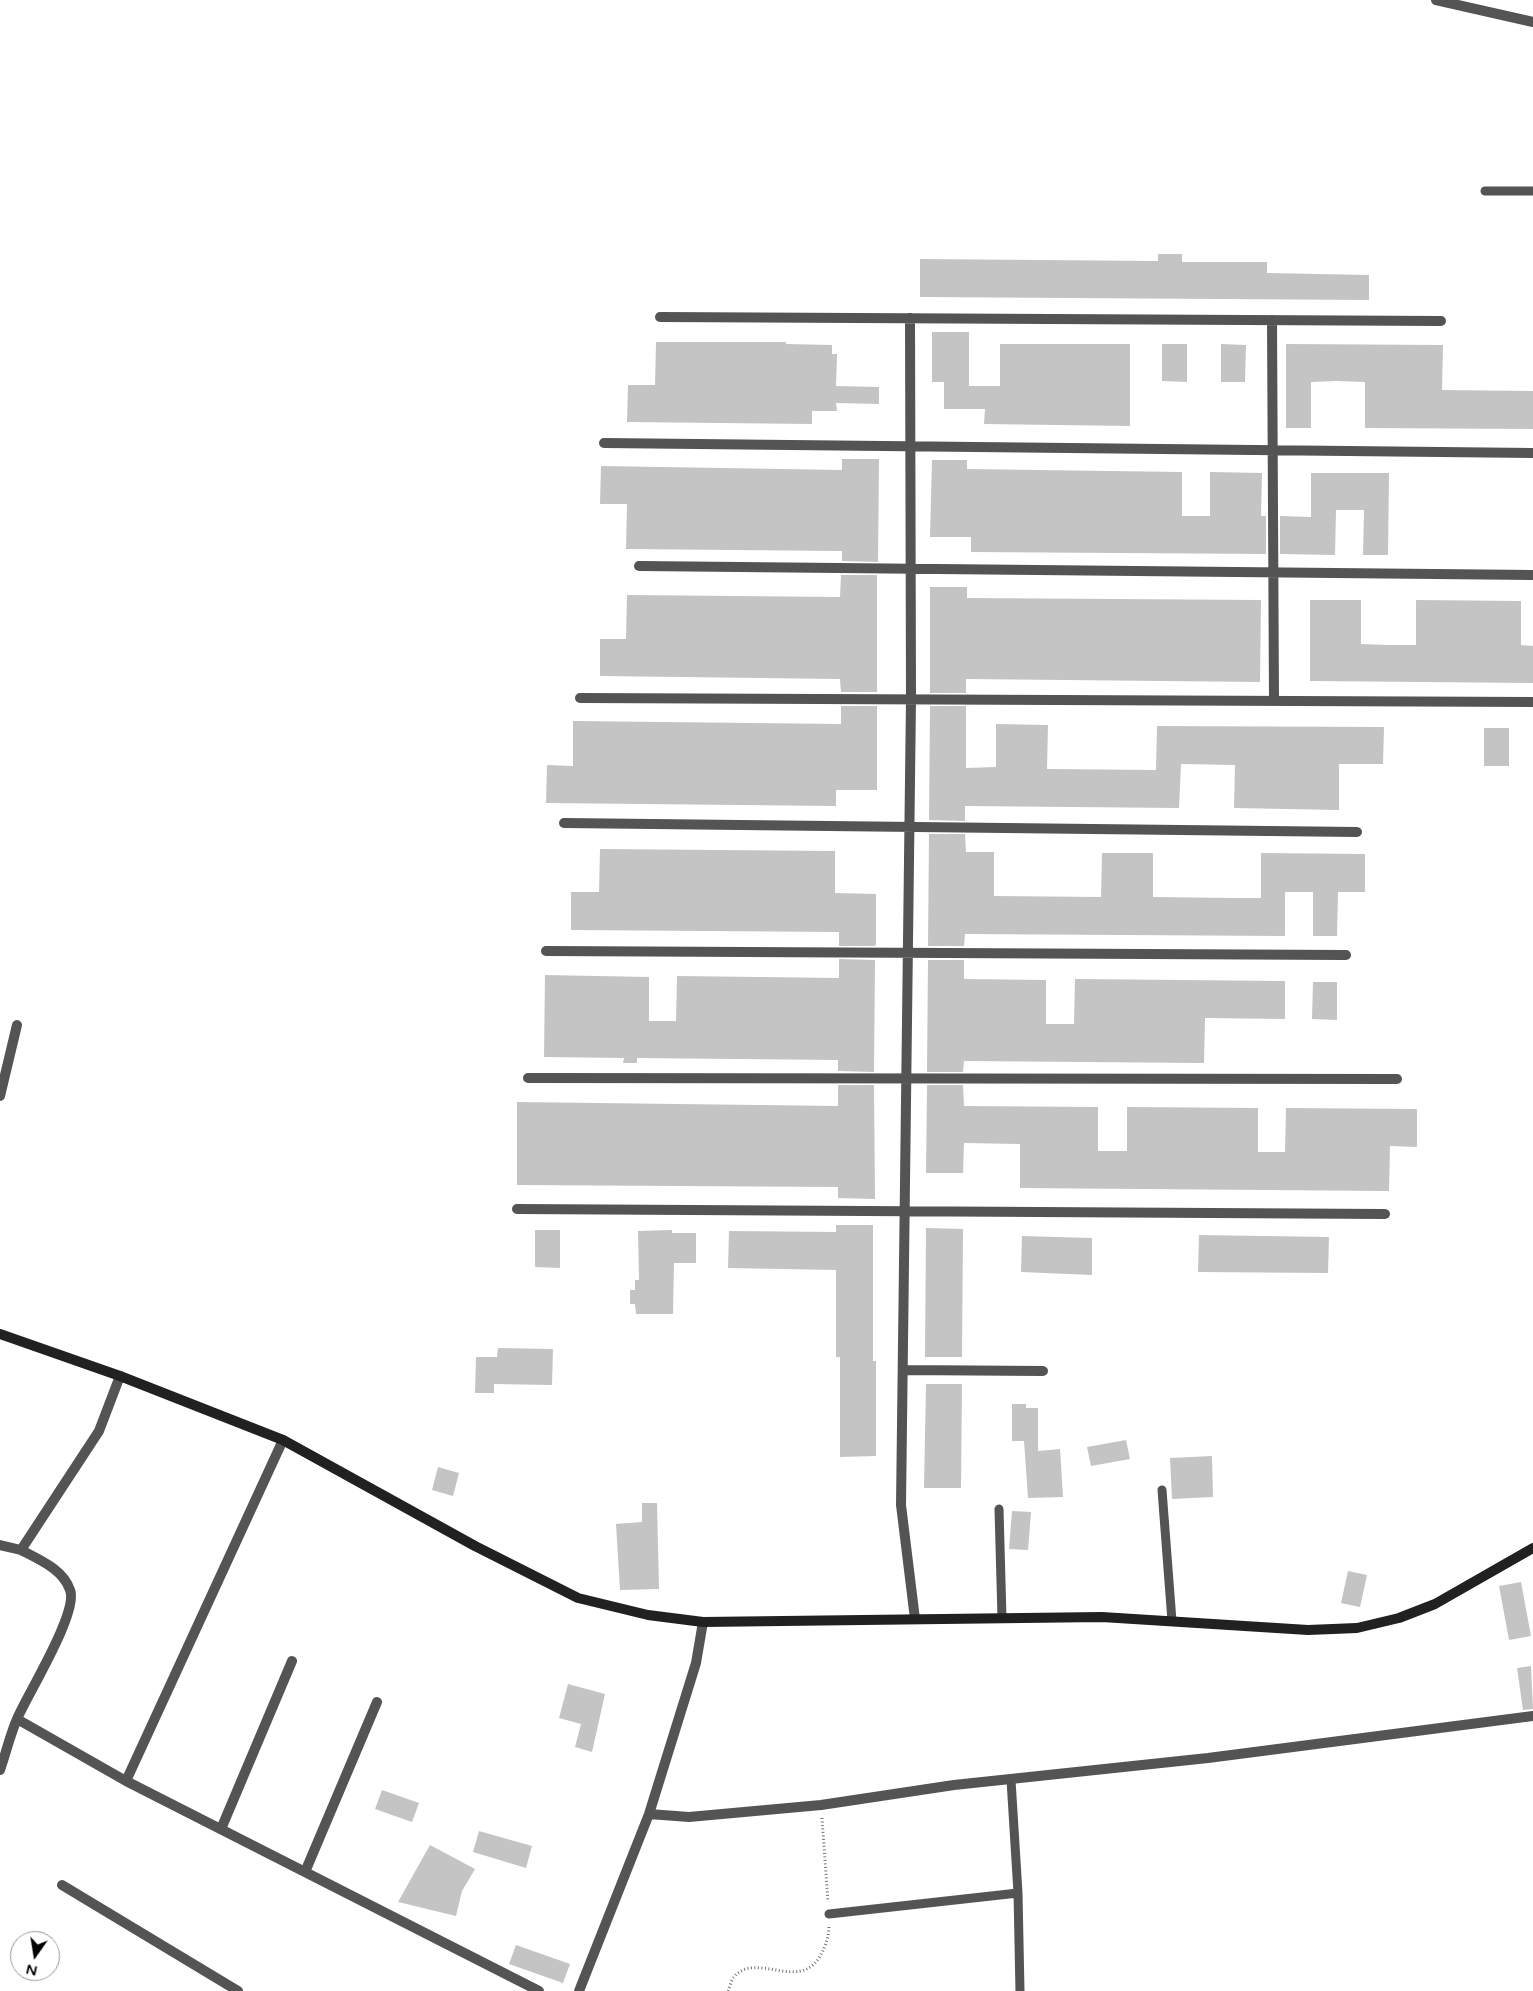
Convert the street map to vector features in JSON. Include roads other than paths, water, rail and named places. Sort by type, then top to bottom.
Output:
[{"type":"main road","points":[[0,1334],[120,1376],[283,1440],[475,1546],[578,1598],[648,1615],[703,1622],[1102,1618],[1308,1630],[1357,1628],[1399,1618],[1435,1604],[1533,1548]]},
{"type":"street","points":[[1436,0],[1533,22]]},
{"type":"street","points":[[660,317],[1441,321]]},
{"type":"street","points":[[910,318],[911,699],[901,1505],[915,1619]]},
{"type":"street","points":[[1272,320],[1274,701]]},
{"type":"street","points":[[604,444],[1533,453]]},
{"type":"street","points":[[639,566],[1533,575]]},
{"type":"street","points":[[580,698],[1533,702]]},
{"type":"street","points":[[564,823],[1357,832]]},
{"type":"street","points":[[546,951],[1346,955]]},
{"type":"street","points":[[0,1096],[17,1025]]},
{"type":"street","points":[[528,1078],[1397,1079]]},
{"type":"street","points":[[517,1209],[1386,1214]]},
{"type":"street","points":[[903,1370],[1043,1371]]},
{"type":"street","points":[[21,1550],[99,1431],[120,1376]]},
{"type":"street","points":[[126,1781],[283,1440]]},
{"type":"street","points":[[0,1545],[21,1550],[52,1565],[70,1590],[61,1631],[17,1719],[0,1770]]},
{"type":"street","points":[[579,1991],[649,1814],[696,1663],[703,1622]]},
{"type":"street","points":[[221,1829],[292,1661]]},
{"type":"street","points":[[305,1872],[377,1702]]},
{"type":"street","points":[[649,1814],[689,1817],[821,1805],[954,1784],[1011,1780],[1208,1758],[1533,1716]]},
{"type":"street","points":[[17,1719],[126,1781],[539,1991]]},
{"type":"street","points":[[62,1885],[238,1991]]},
{"type":"lane","points":[[1485,191],[1533,191]]},
{"type":"lane","points":[[1162,1490],[1172,1621]]},
{"type":"lane","points":[[999,1510],[1002,1618]]},
{"type":"lane","points":[[1011,1780],[1018,1893],[1020,1991]]},
{"type":"lane","points":[[829,1914],[1018,1893]]}]
